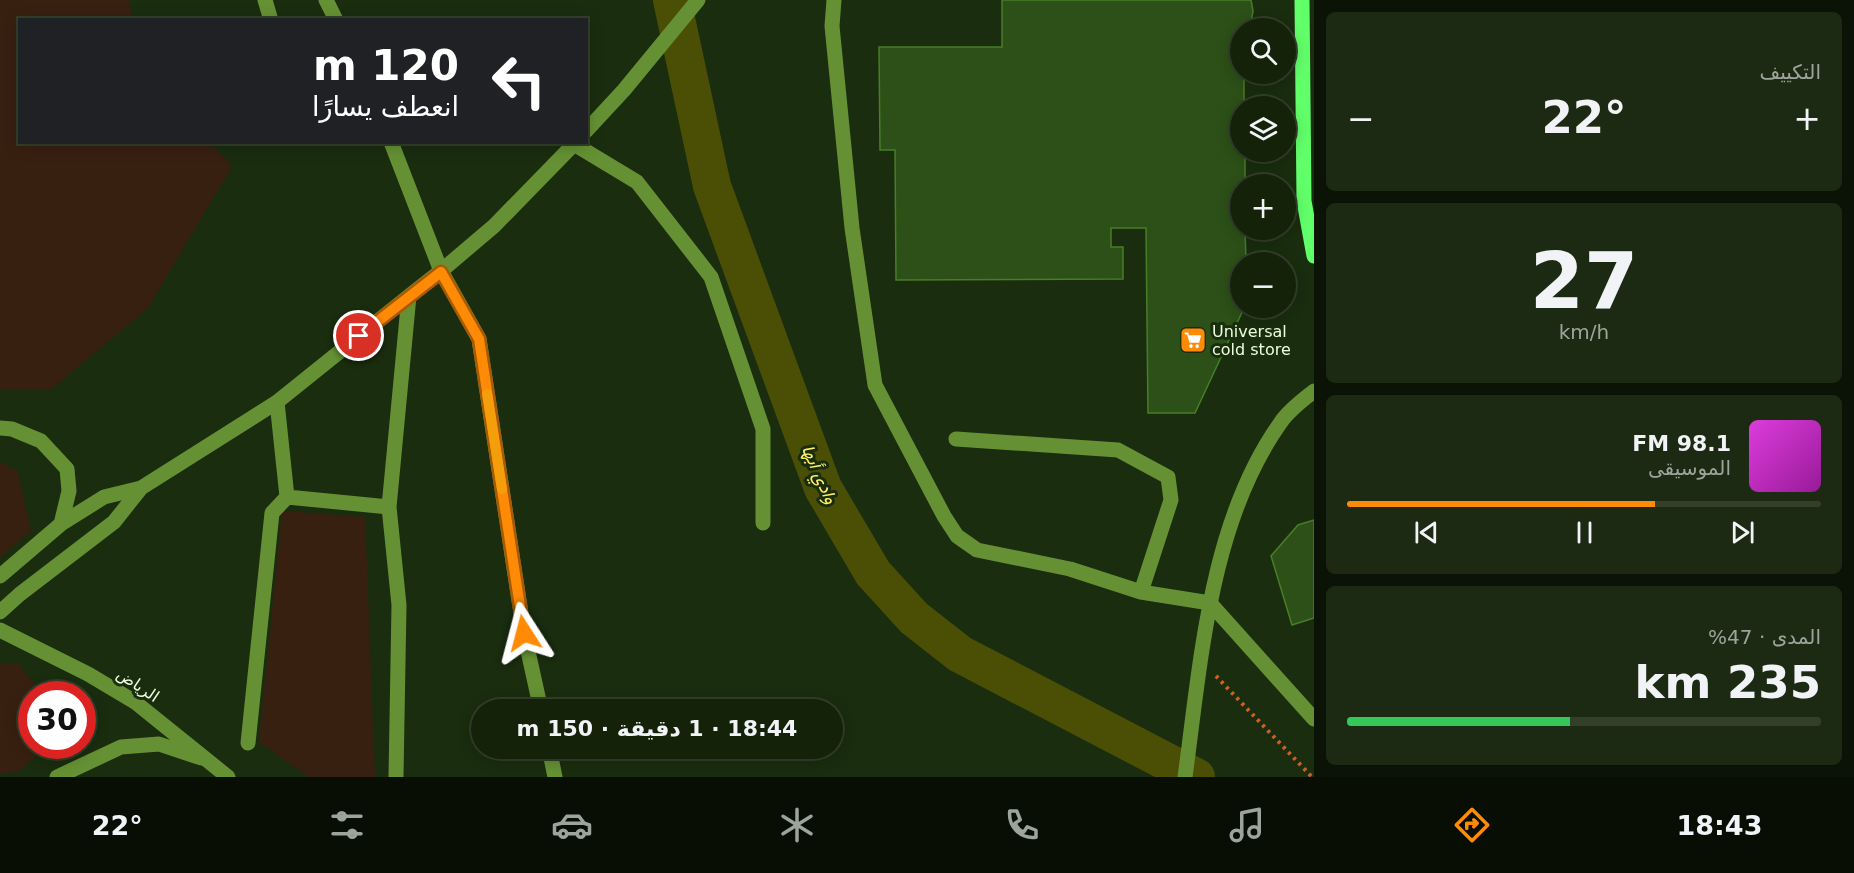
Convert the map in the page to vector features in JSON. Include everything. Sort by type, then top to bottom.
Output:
[{"type":"main road","points":[[1302,0],[1304,201],[1314,256]]},
{"type":"street","points":[[265,0],[270,17]]},
{"type":"street","points":[[326,0],[335,18]]},
{"type":"street","points":[[588,129],[624,90],[698,0]]},
{"type":"street","points":[[834,0],[832,26],[852,228],[875,385],[944,516],[957,536],[977,550],[1070,569],[1141,592],[1210,603],[1314,719]]},
{"type":"street","points":[[392,144],[441,272],[479,339],[524,633],[539,699]]},
{"type":"street","points":[[0,576],[61,524],[104,497],[141,488],[277,402],[441,272],[494,226],[574,144]]},
{"type":"street","points":[[577,144],[637,182],[711,277],[763,429],[763,523]]},
{"type":"street","points":[[396,777],[399,604],[389,507],[409,296]]},
{"type":"street","points":[[1185,777],[1210,603],[1223,551],[1243,488],[1282,420],[1314,391]]},
{"type":"street","points":[[248,743],[272,513],[287,497],[277,402]]},
{"type":"street","points":[[0,428],[12,429],[40,441],[67,469],[69,491],[61,524]]},
{"type":"street","points":[[956,439],[1118,450],[1168,477],[1171,500],[1141,592]]},
{"type":"street","points":[[0,612],[114,522],[141,488]]},
{"type":"street","points":[[287,497],[389,507]]},
{"type":"street","name":"الرياض","points":[[0,630],[88,674],[135,702],[228,777]]},
{"type":"street","points":[[57,777],[121,747],[159,744],[210,762]]},
{"type":"street","points":[[551,759],[555,777]]},
{"type":"path","points":[[1200,667],[1311,777]]},
{"type":"shaded area","points":[[0,0],[129,0],[132,18],[18,18],[18,144],[212,144],[232,166],[148,308],[50,390],[0,390]]},
{"type":"shaded area","points":[[0,462],[18,472],[31,531],[0,557]]},
{"type":"shaded area","points":[[282,511],[365,517],[375,777],[309,777],[259,742]]},
{"type":"shaded area","points":[[18,663],[32,681],[18,681],[18,759],[32,759],[20,771],[0,774],[0,664]]},
{"type":"building","points":[[1002,0],[1251,0],[1252,18],[1230,18],[1230,84],[1244,84],[1244,96],[1230,96],[1230,162],[1245,162],[1245,174],[1230,174],[1230,240],[1245,240],[1246,252],[1230,252],[1230,318],[1239,318],[1195,413],[1148,413],[1146,228],[1111,228],[1111,247],[1123,247],[1123,279],[896,280],[895,150],[880,150],[879,47],[1002,47]]},
{"type":"building","points":[[1314,520],[1314,618],[1292,625],[1271,556],[1298,525]]},
{"type":"waterway","name":"وادي أبها","points":[[672,0],[712,186],[823,488],[873,573],[914,618],[960,654],[1196,777]]},
{"type":"slow traffic","points":[[487,394],[502,489]]},
{"type":"place","name":"Universal cold store","points":[[1193,340]]},
{"type":"route","points":[[359,336],[441,272],[479,339],[524,633]]}]
